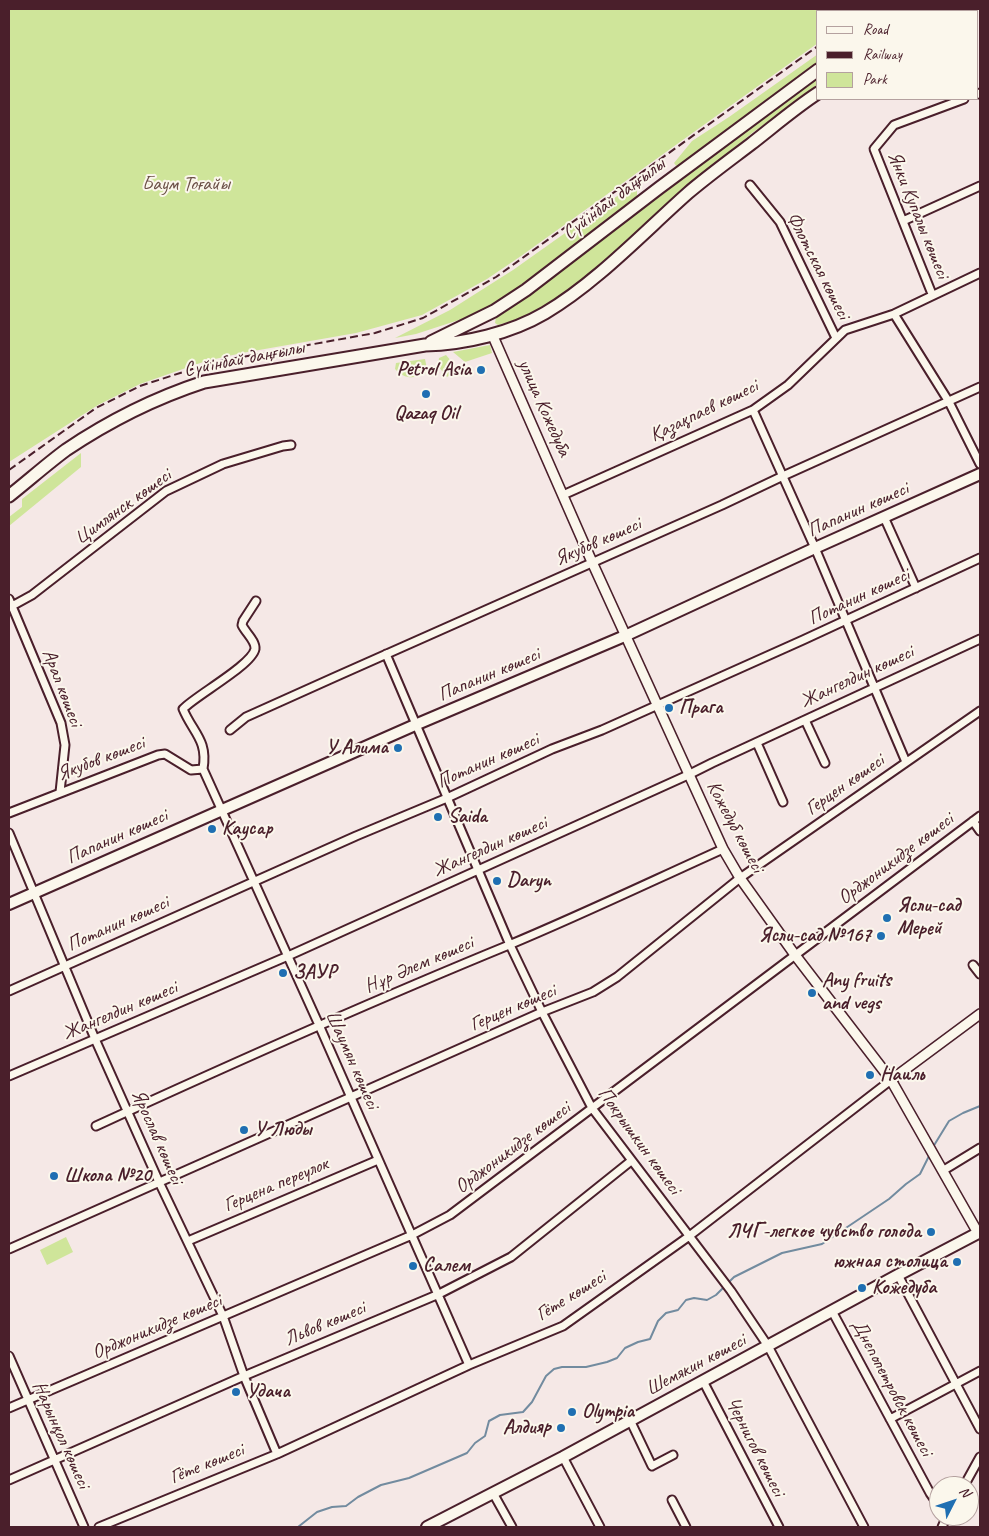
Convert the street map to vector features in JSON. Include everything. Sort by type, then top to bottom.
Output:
[{"type":"main road","name":"Сүйінбай даңғылы","points":[[425,345],[494,311],[526,290],[652,193],[816,71]]},
{"type":"main road","name":"Сүйінбай даңғылы","points":[[9,496],[66,451],[113,420],[147,403],[180,390],[204,382],[425,345],[445,345],[520,325],[569,297],[690,191],[816,95]]},
{"type":"main road","name":"Папанин көшесі","points":[[9,904],[626,635],[980,474]]},
{"type":"main road","name":"Шемякин көшесі","points":[[429,1527],[563,1457],[898,1275],[980,1234]]},
{"type":"street","name":"Янки Купалы көшесі","points":[[932,294],[874,150],[894,125],[961,100]]},
{"type":"street","name":"Флотская көшесі","points":[[750,185],[780,222],[836,338]]},
{"type":"street","points":[[903,221],[980,186]]},
{"type":"street","name":"Қазақпаев көшесі","points":[[563,495],[753,410],[788,385],[845,330],[894,314],[932,294],[980,273]]},
{"type":"street","points":[[894,314],[949,402],[980,464]]},
{"type":"street","name":"улица Кожедуба","points":[[492,334],[563,495]]},
{"type":"street","name":"Якубов көшесі","points":[[230,730],[246,717],[722,505],[980,387]]},
{"type":"street","points":[[753,410],[816,548],[906,762]]},
{"type":"street","name":"Цимлянск көшесі","points":[[10,602],[32,595],[166,490],[222,464],[291,445]]},
{"type":"street","name":"Кожедуб көшесі","points":[[563,495],[723,849],[740,878],[891,1080],[944,1170]]},
{"type":"street","points":[[884,517],[916,588]]},
{"type":"street","name":"Потанин көшесі","points":[[9,991],[447,798],[552,749],[602,730],[980,558]]},
{"type":"street","points":[[203,769],[205,756],[199,734],[188,722],[182,710],[190,702],[238,669],[253,654],[254,644],[242,625],[256,601]]},
{"type":"street","name":"Арал көшесі","points":[[10,602],[60,723],[65,745],[60,792]]},
{"type":"street","name":"Жангелдин көшесі","points":[[9,1076],[288,956],[688,775],[712,762],[980,639]]},
{"type":"street","name":"Покрышкин көшесі","points":[[386,654],[510,945],[542,1012],[592,1108],[688,1237],[729,1288],[768,1346]]},
{"type":"street","name":"Герцен көшесі","points":[[9,1248],[542,1012],[594,992],[617,976],[740,878],[980,711]]},
{"type":"street","points":[[805,720],[825,763]]},
{"type":"street","points":[[757,742],[783,802]]},
{"type":"street","name":"Якубов көшесі","points":[[9,812],[158,755],[165,754],[191,770],[203,769]]},
{"type":"street","name":"Шаумян көшесі","points":[[203,769],[319,1025],[469,1365]]},
{"type":"street","name":"Орджоникидзе көшесі","points":[[9,1408],[412,1235],[462,1207],[980,816]]},
{"type":"street","points":[[973,821],[980,831]]},
{"type":"street","name":"Ярослав көшесі","points":[[9,833],[95,1039],[159,1182],[223,1316],[244,1376],[277,1454]]},
{"type":"street","name":"Нұр Әлем көшесі","points":[[96,1126],[319,1025],[510,945],[723,849]]},
{"type":"street","points":[[974,966],[980,974]]},
{"type":"street","name":"Гёте көшесі","points":[[99,1527],[277,1454],[469,1365],[563,1326],[688,1237],[891,1080],[980,1014]]},
{"type":"street","points":[[980,1148],[944,1170],[980,1234]]},
{"type":"street","name":"Герцена переулок","points":[[188,1241],[378,1160]]},
{"type":"street","name":"Львов көшесі","points":[[9,1480],[244,1376],[439,1294],[510,1257],[632,1161]]},
{"type":"street","points":[[898,1275],[980,1430]]},
{"type":"street","name":"Днепопетровск көшесі","points":[[832,1311],[929,1491]]},
{"type":"street","points":[[768,1346],[864,1527]]},
{"type":"street","name":"Нарынқол көшесі","points":[[9,1356],[84,1527]]},
{"type":"street","points":[[890,1419],[980,1370]]},
{"type":"street","name":"Чернигов көшесі","points":[[703,1381],[779,1527]]},
{"type":"street","points":[[630,1420],[652,1466],[673,1455]]},
{"type":"street","points":[[563,1457],[600,1527]]},
{"type":"street","points":[[970,1476],[980,1457]]},
{"type":"street","points":[[493,1493],[512,1527]]},
{"type":"street","points":[[672,1500],[686,1527]]},
{"type":"green space","name":"Баум Тоғайы","points":[[9,9],[865,9],[816,10],[816,44],[521,256],[487,279],[422,315],[356,333],[206,361],[140,384],[98,405],[9,462]]},
{"type":"green space","points":[[816,55],[816,67],[677,167],[674,163],[692,141]]},
{"type":"green space","points":[[816,78],[816,87],[752,133],[560,299],[522,318],[498,325],[495,323],[496,317],[610,234]]},
{"type":"green space","points":[[637,182],[637,196],[496,304],[468,317],[416,334],[395,338],[450,310],[513,270]]},
{"type":"green space","points":[[490,345],[492,353],[465,362],[453,352]]},
{"type":"green space","points":[[446,355],[458,369],[447,377],[438,366],[439,358]]},
{"type":"green space","points":[[425,359],[427,369],[425,374],[421,376],[405,376],[395,369],[396,363]]},
{"type":"green space","points":[[81,453],[81,467],[9,526],[9,517],[22,507],[22,499]]},
{"type":"green space","points":[[66,1237],[73,1252],[47,1265],[40,1250]]},
{"type":"waterway","points":[[933,1147],[949,1121],[980,1106]]},
{"type":"waterway","points":[[298,1527],[317,1512],[332,1507],[346,1506],[358,1497],[381,1485],[409,1478],[467,1453],[475,1443],[485,1436],[489,1421],[500,1415],[523,1412],[532,1402],[546,1376],[554,1369],[586,1367],[617,1358],[625,1348],[650,1339],[658,1321],[666,1313],[678,1310],[686,1300],[694,1298],[707,1300],[716,1295],[734,1277],[782,1253],[822,1244],[889,1199],[920,1174],[930,1154]]},
{"type":"railway","points":[[9,470],[96,408],[140,386],[214,362],[375,333],[423,318],[496,277],[816,47]]},
{"type":"place","name":"Petrol Asia","points":[[481,370]]},
{"type":"place","name":"Qazaq Oil","points":[[426,394]]},
{"type":"place","name":"Прага","points":[[669,708]]},
{"type":"place","name":"У Алима","points":[[398,748]]},
{"type":"place","name":"Saida","points":[[438,817]]},
{"type":"place","name":"Каусар","points":[[212,829]]},
{"type":"place","name":"Daryn","points":[[497,881]]},
{"type":"place","name":"Ясли-сад Мерей","points":[[887,918]]},
{"type":"place","name":"Ясли-сад №167","points":[[881,936]]},
{"type":"place","name":"ЗАУР","points":[[283,973]]},
{"type":"place","name":"Any fruits and vegs","points":[[812,993]]},
{"type":"place","name":"Наиль","points":[[870,1075]]},
{"type":"place","name":"У Люды","points":[[244,1130]]},
{"type":"place","name":"Школа №20","points":[[54,1176]]},
{"type":"place","name":"ЛЧГ-легкое чувство голода","points":[[931,1232]]},
{"type":"place","name":"южная столица","points":[[957,1262]]},
{"type":"place","name":"Салем","points":[[413,1266]]},
{"type":"place","name":"Кожедуба","points":[[862,1288]]},
{"type":"place","name":"Удача","points":[[236,1392]]},
{"type":"place","name":"Olympia","points":[[572,1412]]},
{"type":"place","name":"Алдияр","points":[[561,1428]]}]
